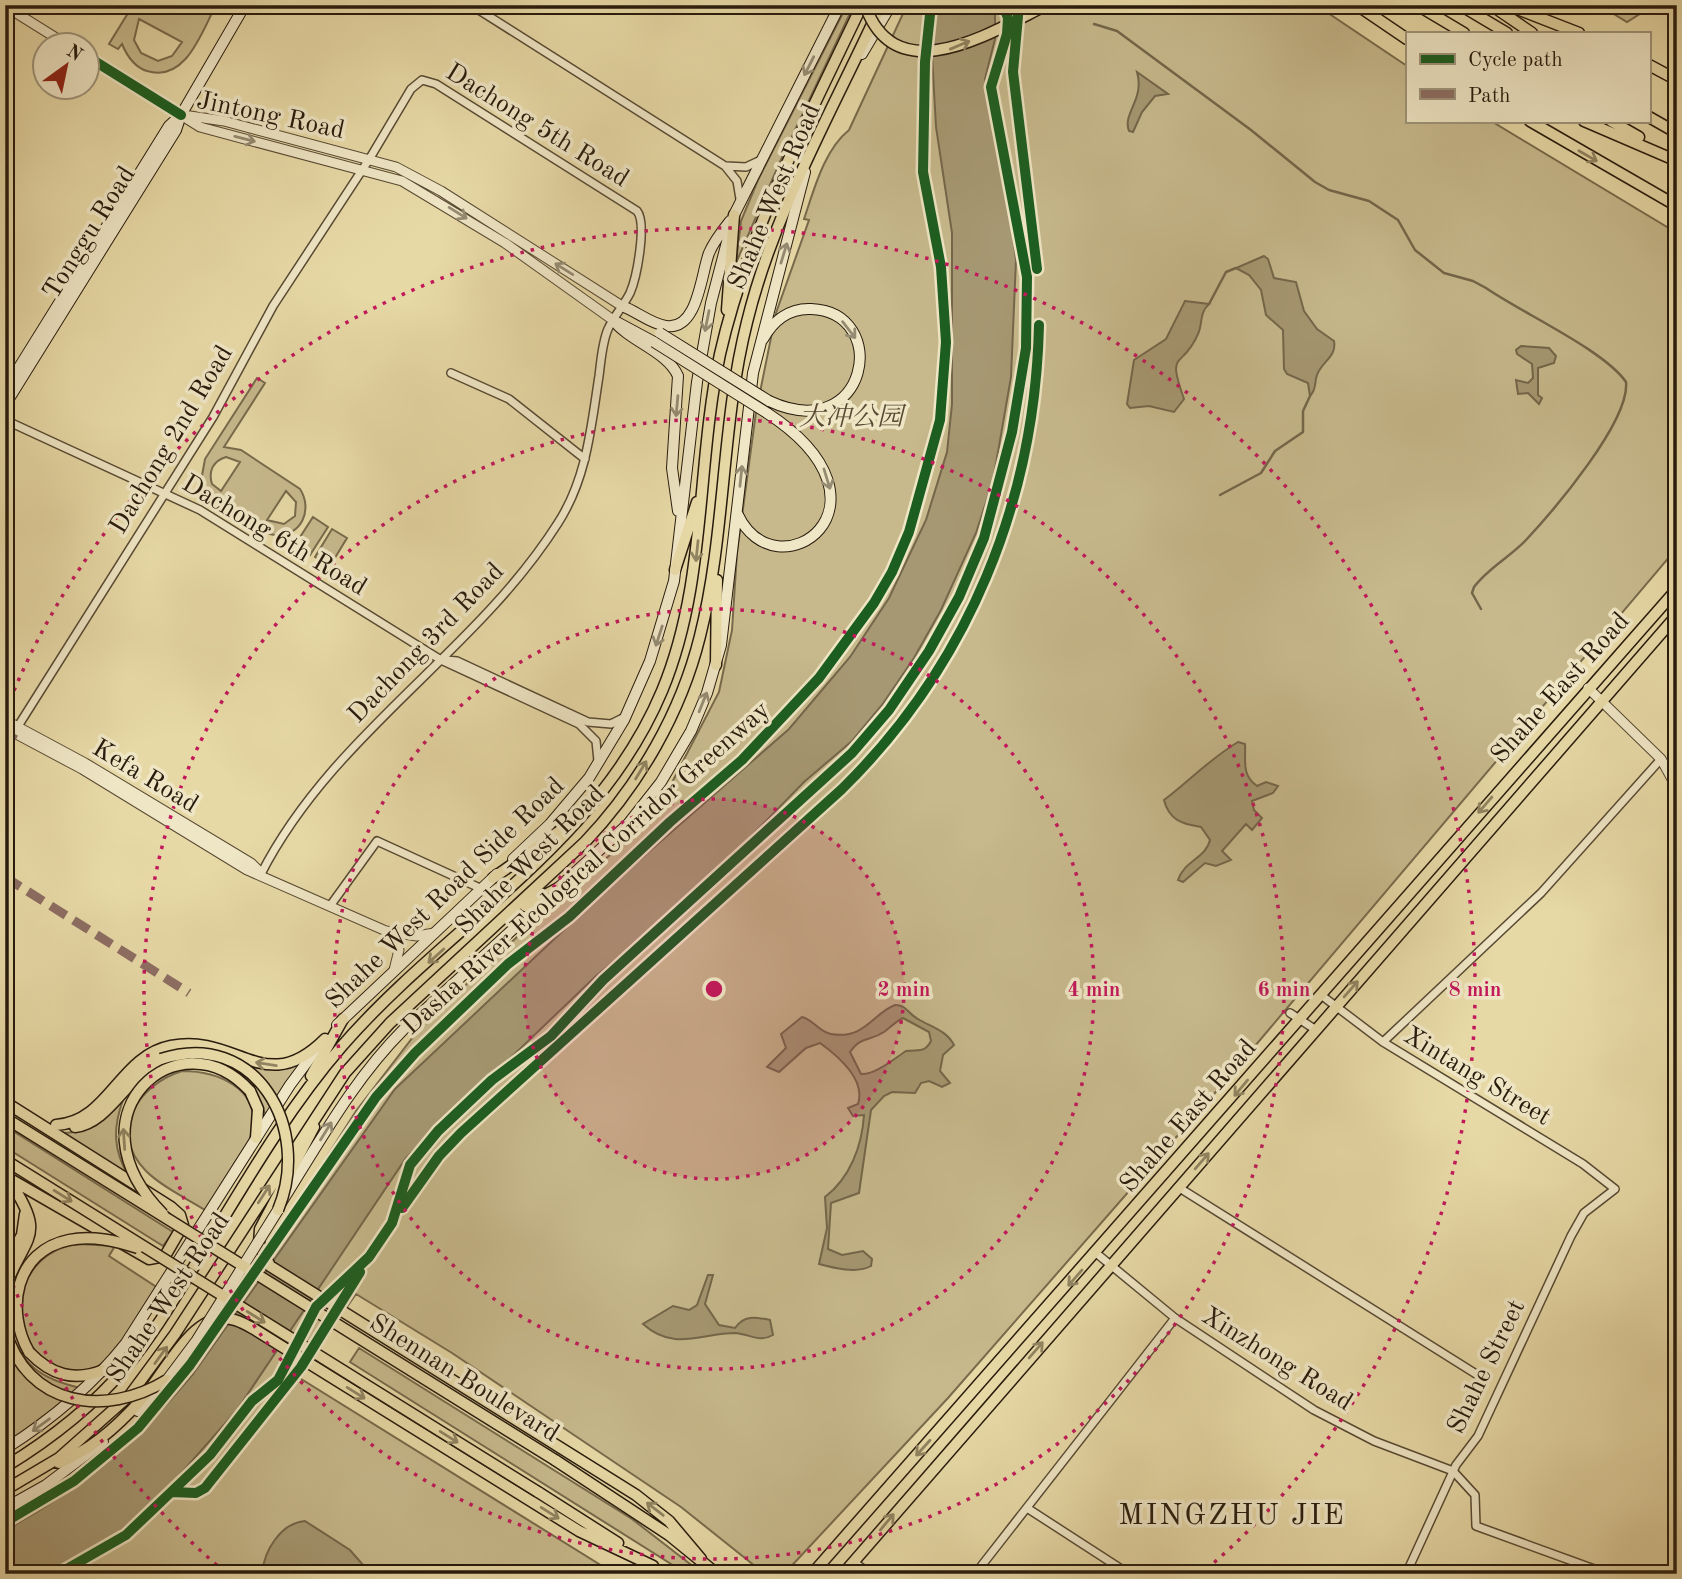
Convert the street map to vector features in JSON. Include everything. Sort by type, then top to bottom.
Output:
[{"type":"main road","name":"Tonggu Road","points":[[5,405],[176,130],[181,115],[244,5]]},
{"type":"main road","name":"Shahe West Road Side Road","points":[[5,1449],[53,1416],[104,1370],[149,1311],[256,1138],[325,1039],[560,813],[596,767],[627,715],[656,645],[675,570],[706,327],[734,215],[840,5]]},
{"type":"main road","points":[[864,5],[887,38],[900,47],[923,52],[956,47],[1047,5]]},
{"type":"main road","name":"Shahe West Road","points":[[5,1466],[76,1417],[129,1364],[157,1326],[291,1113],[339,1049],[372,1013],[541,862],[593,807],[638,741],[674,660],[692,586],[713,397],[725,336],[747,260],[769,203],[864,5]]},
{"type":"main road","name":"Shahe West Road","points":[[5,1490],[43,1469],[100,1424],[146,1375],[332,1091],[390,1023],[598,828],[648,759],[674,708],[693,660],[709,596],[733,393],[747,321],[771,245],[881,5]]},
{"type":"main road","points":[[851,72],[891,5]]},
{"type":"main road","points":[[1357,5],[1406,38]]},
{"type":"main road","points":[[1417,5],[1462,32]]},
{"type":"main road","points":[[1460,5],[1505,32]]},
{"type":"main road","points":[[1491,5],[1531,32]]},
{"type":"main road","points":[[1507,5],[1576,32]]},
{"type":"main road","points":[[1650,66],[1677,80]]},
{"type":"main road","name":"Tonggu Road","points":[[5,390],[169,126],[181,115]]},
{"type":"main road","points":[[1650,117],[1677,133]]},
{"type":"main road","points":[[1532,122],[1677,206]]},
{"type":"main road","points":[[1586,122],[1677,160]]},
{"type":"main road","points":[[1613,122],[1677,160]]},
{"type":"main road","points":[[5,1508],[90,1454],[167,1380],[197,1340],[345,1101],[376,1058],[404,1029],[564,886],[628,824],[661,782],[691,731],[716,665],[725,625],[758,349],[807,165]]},
{"type":"main road","points":[[725,336],[734,215]]},
{"type":"main road","points":[[622,306],[666,326],[684,321],[694,303],[711,249],[734,215]]},
{"type":"main road","points":[[622,306],[657,338],[803,439],[817,457],[830,483],[829,512],[824,524],[812,537],[784,547],[769,544],[754,536],[737,512]]},
{"type":"main road","points":[[613,320],[657,338],[769,401],[788,408],[813,412],[838,403],[857,379],[859,348],[853,334],[838,318],[828,312],[806,309],[785,315],[776,322],[758,349]]},
{"type":"main road","points":[[613,320],[626,335],[671,365],[678,376],[672,468],[680,521]]},
{"type":"main road","points":[[675,570],[703,483]]},
{"type":"main road","points":[[716,545],[716,665]]},
{"type":"main road","name":"Shahe East Road","points":[[813,1571],[1096,1253],[1294,1016],[1321,995],[1677,589]]},
{"type":"main road","name":"Shahe East Road","points":[[842,1574],[1677,615]]},
{"type":"main road","points":[[493,878],[593,807]]},
{"type":"main road","points":[[510,913],[564,886]]},
{"type":"main road","points":[[291,1113],[343,1019]]},
{"type":"main road","points":[[56,1125],[73,1123],[91,1112],[129,1068],[164,1048],[207,1045],[261,1064],[279,1065],[302,1058],[325,1039]]},
{"type":"main road","points":[[29,1117],[69,1128],[85,1125],[99,1117],[143,1070],[169,1057],[185,1053],[212,1055],[242,1068],[268,1093],[287,1131],[289,1169],[278,1210]]},
{"type":"main road","points":[[187,1233],[158,1208],[131,1168],[123,1133],[127,1110],[148,1082],[167,1069],[187,1065],[223,1071],[250,1091],[259,1117],[256,1138]]},
{"type":"main road","points":[[332,1091],[292,1174],[263,1223],[259,1237],[261,1252],[270,1266],[479,1394],[648,1503],[678,1529],[701,1559]]},
{"type":"main road","points":[[5,1102],[171,1207],[183,1220],[181,1231],[165,1256],[149,1259],[6,1177]]},
{"type":"main road","name":"Shennan Boulevard","points":[[6,1118],[555,1460],[701,1559],[717,1574]]},
{"type":"main road","points":[[5,1160],[538,1492],[664,1574]]},
{"type":"main road","points":[[5,1288],[30,1236],[31,1219],[21,1198],[6,1177]]},
{"type":"main road","points":[[5,1266],[24,1228],[21,1198]]},
{"type":"main road","points":[[104,1370],[85,1376],[65,1376],[46,1368],[29,1352],[18,1331],[15,1299],[26,1272],[48,1249],[69,1240],[96,1239],[142,1249],[167,1261]]},
{"type":"main road","points":[[43,1469],[82,1451],[126,1416],[159,1378],[188,1337],[201,1326],[218,1318],[231,1319],[298,1357],[579,1531],[653,1566]]},
{"type":"main road","points":[[5,1329],[16,1356],[35,1378],[79,1400],[120,1401],[143,1394],[167,1380]]},
{"type":"street","points":[[471,5],[725,166],[737,181],[740,204]]},
{"type":"street","points":[[5,6],[47,32]]},
{"type":"street","points":[[102,66],[181,115]]},
{"type":"street","name":"Dachong 5th Road","points":[[364,169],[416,83],[426,80],[436,84],[639,213],[643,224],[634,277],[622,306]]},
{"type":"street","name":"Jintong Road","points":[[181,115],[213,119],[370,158],[426,182],[622,306]]},
{"type":"street","name":"Jintong Road","points":[[181,115],[200,127],[402,181],[513,248],[613,320]]},
{"type":"street","points":[[725,166],[746,167],[764,157]]},
{"type":"street","name":"Dachong 2nd Road","points":[[13,728],[222,402],[259,329],[364,169]]},
{"type":"street","name":"Dachong 3rd Road","points":[[261,874],[289,827],[348,751],[392,704],[479,624],[542,547],[575,495],[585,459],[604,342],[622,306]]},
{"type":"street","points":[[451,373],[509,400],[585,459]]},
{"type":"street","name":"Dachong 6th Road","points":[[5,420],[165,492],[247,537],[441,660],[586,728],[598,746],[596,767]]},
{"type":"street","name":"Dachong 6th Road","points":[[441,660],[457,661],[588,722],[611,724],[627,715]]},
{"type":"street","points":[[1588,688],[1661,759],[1677,788]]},
{"type":"street","name":"Kefa Road","points":[[5,720],[13,728],[247,870],[386,931],[417,936],[433,933]]},
{"type":"street","points":[[1383,1042],[1541,893],[1661,759]]},
{"type":"street","points":[[330,906],[377,841],[482,889]]},
{"type":"street","points":[[386,931],[399,950],[394,970]]},
{"type":"street","name":"Xintang Street","points":[[1321,995],[1383,1042],[1583,1164],[1615,1189]]},
{"type":"street","points":[[1294,1016],[1315,1030]]},
{"type":"street","points":[[1178,1187],[1485,1380]]},
{"type":"street","name":"Shahe Street","points":[[1406,1574],[1453,1471],[1478,1436],[1571,1236],[1584,1213],[1615,1189]]},
{"type":"street","name":"Xinzhong Road","points":[[1096,1253],[1175,1318],[1314,1410],[1374,1441],[1453,1471]]},
{"type":"street","points":[[975,1574],[1175,1318]]},
{"type":"street","points":[[1453,1471],[1475,1496],[1476,1526],[1608,1574]]},
{"type":"street","points":[[1027,1508],[1129,1574]]},
{"type":"street","points":[[854,1562],[870,1574]]},
{"type":"green space","points":[[133,5],[216,5],[191,52],[172,69],[161,73],[147,71],[132,61],[122,44],[118,49],[109,44]],"holes":[[[139,19],[182,42],[172,56],[158,61],[141,53],[134,40]]]},
{"type":"green space","points":[[847,5],[854,5],[736,263],[741,221],[758,180]]},
{"type":"green space","name":"大冲公园","points":[[907,5],[1316,5],[1406,65],[1406,122],[1493,122],[1677,233],[1677,548],[1221,1086],[948,1398],[784,1574],[765,1574],[681,1507],[452,1353],[356,1294],[298,1377],[615,1574],[5,1574],[5,1515],[100,1455],[123,1435],[168,1387],[286,1221],[356,1111],[420,1028],[507,946],[655,815],[719,692],[732,630],[737,553],[756,412],[776,313],[809,220],[804,219],[816,183],[826,159],[849,130]]},
{"type":"green space","points":[[1599,5],[1654,5],[1627,22]]},
{"type":"green space","points":[[257,378],[265,383],[224,447],[241,450],[300,489],[304,497],[305,513],[298,527],[284,534],[267,533],[222,505],[201,481],[205,459]],"holes":[[[226,457],[240,462],[221,491],[212,484],[211,471],[218,461]],[[286,491],[296,502],[295,516],[284,524],[267,520]]]},
{"type":"green space","points":[[313,517],[328,527],[310,555],[295,545]]},
{"type":"green space","points":[[332,529],[347,538],[330,566],[315,557]]},
{"type":"green space","points":[[223,1065],[276,1069],[299,1065],[266,1115],[251,1086]]},
{"type":"green space","points":[[182,1071],[209,1074],[234,1085],[250,1103],[253,1116],[252,1131],[245,1151],[205,1210],[152,1177],[135,1156],[129,1140],[133,1111],[141,1098],[152,1087]]},
{"type":"green space","points":[[123,1100],[117,1120],[116,1138],[119,1157],[128,1175],[62,1133],[80,1131],[96,1124]]},
{"type":"green space","points":[[5,1126],[173,1232],[163,1246],[5,1147]]},
{"type":"green space","points":[[79,1244],[115,1246],[109,1256],[158,1288],[114,1352],[88,1371],[69,1370],[47,1363],[32,1348],[23,1329],[20,1307],[25,1286],[36,1266],[54,1252]]},
{"type":"green space","points":[[7,1328],[20,1352],[35,1368],[54,1380],[81,1388],[5,1445]]},
{"type":"green space","points":[[359,1348],[632,1519],[703,1574],[687,1574],[350,1362]]},
{"type":"shaded area","points":[[936,5],[995,7],[995,39],[985,79],[1000,137],[1016,260],[1011,377],[993,481],[976,533],[941,610],[914,658],[882,705],[852,741],[804,782],[689,900],[596,976],[406,1158],[237,1410],[163,1494],[112,1538],[50,1574],[5,1574],[5,1530],[83,1480],[130,1441],[172,1398],[193,1374],[395,1089],[620,877],[789,729],[850,657],[889,598],[926,520],[947,452],[952,404],[952,233],[936,127],[931,37]]},
{"type":"shaded area","points":[[1137,72],[1168,94],[1155,96],[1142,112],[1133,132],[1129,131],[1128,118],[1138,91]]},
{"type":"shaded area","points":[[1264,256],[1268,259],[1274,278],[1296,282],[1304,311],[1317,329],[1334,341],[1333,351],[1319,370],[1314,391],[1310,396],[1308,383],[1287,374],[1284,369],[1283,330],[1266,315],[1261,290],[1249,275],[1236,268]]},
{"type":"shaded area","points":[[1185,301],[1209,304],[1192,345],[1176,366],[1184,399],[1174,412],[1149,406],[1130,408],[1127,404],[1134,360],[1166,339]]},
{"type":"shaded area","points":[[1521,346],[1549,348],[1556,356],[1554,363],[1538,368],[1538,395],[1542,398],[1539,404],[1528,393],[1518,394],[1516,380],[1528,383],[1533,378],[1532,364],[1517,354],[1516,350]]},
{"type":"shaded area","points":[[1238,742],[1245,744],[1245,767],[1252,782],[1257,786],[1266,782],[1278,786],[1273,793],[1252,801],[1254,810],[1262,818],[1252,830],[1246,824],[1222,851],[1231,860],[1216,866],[1205,863],[1183,882],[1178,880],[1185,868],[1208,846],[1210,840],[1201,827],[1173,817],[1164,800],[1209,762]]},
{"type":"shaded area","points":[[895,1005],[902,1006],[951,1040],[954,1045],[943,1055],[940,1071],[950,1083],[942,1087],[929,1081],[921,1083],[915,1093],[892,1092],[884,1096],[871,1110],[859,1193],[831,1203],[828,1249],[842,1255],[863,1251],[872,1259],[871,1266],[852,1270],[831,1267],[819,1264],[827,1228],[825,1197],[848,1171],[861,1138],[864,1115],[853,1116],[848,1108],[858,1104],[858,1086],[849,1069],[820,1043],[806,1048],[779,1072],[767,1067],[786,1048],[781,1034],[802,1017],[827,1033],[843,1035],[860,1030]],"holes":[[[903,1018],[929,1032],[931,1041],[926,1048],[906,1051],[866,1074],[861,1074],[850,1052],[858,1043],[879,1035]]]},
{"type":"shaded area","points":[[708,1275],[713,1275],[705,1304],[719,1325],[735,1328],[746,1319],[765,1319],[770,1320],[773,1335],[759,1338],[735,1333],[677,1339],[654,1332],[643,1324],[673,1306],[689,1310],[697,1305]]},
{"type":"shaded area","points":[[305,1521],[350,1550],[371,1574],[262,1574],[266,1556],[275,1539],[288,1527]]},
{"type":"waterway","points":[[1094,24],[1117,31],[1251,130],[1315,182],[1329,190],[1369,201],[1398,220],[1415,250],[1444,273],[1473,281],[1561,332],[1600,357],[1626,382],[1624,399],[1616,419],[1588,464],[1526,540],[1474,587],[1472,593],[1481,609]]},
{"type":"waterway","points":[[1209,304],[1226,272],[1236,268]]},
{"type":"waterway","points":[[1220,495],[1261,473],[1275,451],[1303,432],[1303,411],[1310,396]]},
{"type":"marked path","points":[[5,749],[15,732]]},
{"type":"marked path","points":[[5,877],[189,993]]},
{"type":"cycle path","name":"Dasha River Ecological Corridor Greenway","points":[[5,1522],[74,1481],[138,1428],[190,1365],[376,1097],[415,1053],[508,964],[569,917],[670,822],[742,760],[819,678],[874,603],[892,572],[909,532],[940,420],[946,342],[941,267],[923,172],[925,62],[931,5]]},
{"type":"cycle path","points":[[58,1574],[126,1535],[210,1455],[252,1401],[278,1380],[316,1307],[369,1257],[392,1223],[410,1165],[438,1131],[492,1080],[551,1036],[603,980],[852,753],[889,710],[929,651],[959,597],[984,538],[1012,432],[1026,348],[1027,277],[991,87],[1007,34],[1008,18],[1003,5]]},
{"type":"cycle path","points":[[1019,5],[1013,72],[1037,269]]},
{"type":"cycle path","points":[[102,66],[181,115]]},
{"type":"cycle path","points":[[402,1208],[439,1156],[461,1133],[842,789],[886,741],[925,689],[959,634],[986,577],[1008,517],[1024,455],[1035,391],[1039,325]]},
{"type":"cycle path","points":[[172,1492],[196,1493],[205,1488],[301,1367],[360,1272]]},
{"type":"district","name":"MINGZHU JIE","points":[[1232,1514]]}]
